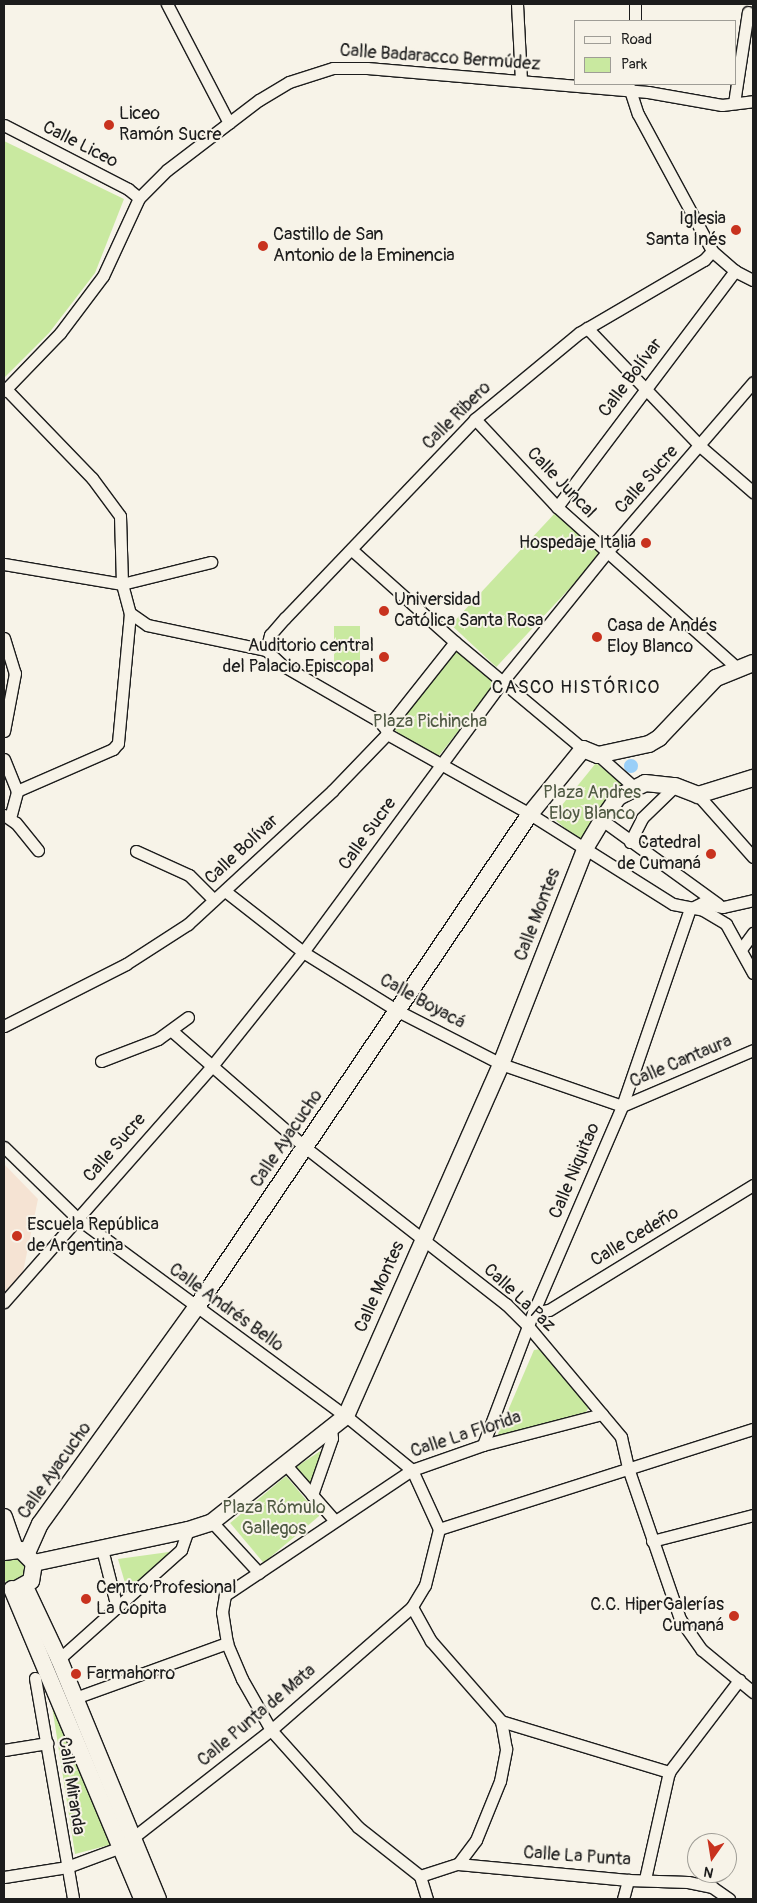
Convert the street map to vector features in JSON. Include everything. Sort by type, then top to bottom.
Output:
[{"type":"street","points":[[167,4],[229,123]]},
{"type":"street","points":[[517,4],[521,80]]},
{"type":"street","points":[[635,4],[635,20]]},
{"type":"street","points":[[737,84],[748,12]]},
{"type":"street","name":"Calle Badaracco Bermúdez","points":[[5,390],[60,333],[103,276],[139,198],[167,170],[229,123],[289,82],[334,68],[574,84]]},
{"type":"street","name":"Calle Badaracco Bermúdez","points":[[588,85],[629,88],[722,105],[753,101]]},
{"type":"street","points":[[734,104],[737,85]]},
{"type":"street","points":[[629,88],[638,114],[712,251],[735,271],[753,280]]},
{"type":"street","name":"Calle Liceo","points":[[4,125],[128,189],[139,198]]},
{"type":"street","name":"Calle Ribero","points":[[266,650],[270,635],[285,618],[476,419],[539,362],[587,328],[704,260],[712,251]]},
{"type":"street","name":"Calle Bolívar","points":[[557,507],[735,271]]},
{"type":"street","points":[[587,328],[700,447],[753,492]]},
{"type":"street","name":"Calle Sucre","points":[[4,1302],[212,1066],[303,952],[503,681],[607,552],[700,447],[753,382]]},
{"type":"street","points":[[5,390],[92,478],[120,516],[122,584],[130,613],[118,743],[113,749],[17,791]]},
{"type":"street","name":"Calle Juncal","points":[[476,419],[557,507],[736,667]]},
{"type":"street","points":[[352,550],[455,642],[635,788],[645,783],[674,786],[698,795],[753,857]]},
{"type":"street","points":[[4,564],[122,584],[211,562]]},
{"type":"street","points":[[130,613],[147,625],[266,650],[282,665],[379,721],[386,732],[586,847],[673,904],[690,909],[703,910],[726,924],[742,948],[753,973]]},
{"type":"street","points":[[4,638],[15,673],[4,731]]},
{"type":"street","name":"Calle Bolívar","points":[[4,1026],[150,951],[225,891],[332,791],[386,732],[455,642]]},
{"type":"street","points":[[591,752],[649,744],[659,738],[716,678],[736,667],[753,663]]},
{"type":"street","name":"Calle Ayacucho","points":[[13,1588],[34,1577],[20,1554],[40,1524],[196,1308],[306,1148],[396,1010],[530,814],[591,752]]},
{"type":"street","points":[[4,760],[17,791],[7,817],[38,850]]},
{"type":"street","points":[[698,795],[753,778]]},
{"type":"street","points":[[630,842],[642,818],[674,786]]},
{"type":"street","name":"Calle Montes","points":[[20,1554],[102,1549],[188,1530],[212,1522],[346,1416],[501,1064],[586,847],[618,797],[635,788]]},
{"type":"street","points":[[602,820],[723,908]]},
{"type":"street","points":[[136,851],[189,875],[214,900]]},
{"type":"street","name":"Calle Boyacá","points":[[225,891],[303,952],[396,1010],[501,1064],[622,1106]]},
{"type":"street","points":[[690,909],[695,904],[708,903],[723,908],[753,900]]},
{"type":"street","name":"Calle Niquitao","points":[[484,1445],[532,1313],[622,1106],[690,909]]},
{"type":"street","points":[[742,948],[753,933]]},
{"type":"street","points":[[101,1061],[172,1031],[188,1017]]},
{"type":"street","name":"Calle La Paz","points":[[172,1031],[306,1148],[422,1242],[466,1273],[528,1326],[621,1437],[628,1468],[680,1619],[702,1650],[753,1692]]},
{"type":"street","name":"Calle Cantaura","points":[[622,1106],[753,1050]]},
{"type":"street","name":"Calle Andrés Bello","points":[[4,1147],[77,1218],[196,1308],[346,1416],[412,1470]]},
{"type":"street","name":"Calle Cedeño","points":[[532,1313],[549,1310],[753,1185]]},
{"type":"street","name":"Calle La Florida","points":[[227,1642],[222,1612],[225,1595],[412,1470],[484,1445],[602,1414]]},
{"type":"street","points":[[312,1495],[332,1438],[331,1428]]},
{"type":"street","points":[[412,1470],[440,1529],[753,1429]]},
{"type":"street","points":[[286,1465],[335,1521]]},
{"type":"street","points":[[652,1541],[753,1515]]},
{"type":"street","points":[[4,1517],[20,1554]]},
{"type":"street","points":[[212,1522],[259,1573]]},
{"type":"street","name":"Calle Punta de Mata","points":[[4,1877],[67,1867],[127,1842],[272,1730],[412,1607],[425,1585],[440,1529]]},
{"type":"street","points":[[59,1659],[181,1550],[188,1530]]},
{"type":"street","points":[[102,1549],[117,1608]]},
{"type":"street","points":[[13,1588],[59,1659],[127,1842],[142,1899]]},
{"type":"street","points":[[13,1588],[127,1842],[158,1899]]},
{"type":"street","points":[[412,1607],[431,1641],[501,1721],[506,1749],[500,1781],[476,1840],[458,1864]]},
{"type":"street","points":[[75,1698],[227,1642],[242,1679],[272,1730],[358,1827],[420,1876],[427,1899]]},
{"type":"street","name":"Calle Miranda","points":[[35,1678],[73,1899]]},
{"type":"street","points":[[645,1879],[668,1772],[739,1680]]},
{"type":"street","points":[[501,1721],[668,1772]]},
{"type":"street","points":[[4,1750],[47,1743]]},
{"type":"street","name":"Calle La Punta","points":[[420,1876],[458,1864],[628,1880],[645,1879],[712,1887],[728,1899]]},
{"type":"street","points":[[623,1899],[628,1880]]},
{"type":"shaded area","name":"Escuela República de Argentina","points":[[4,1164],[38,1199],[23,1272],[4,1295]]},
{"type":"green space","points":[[4,141],[124,199],[95,273],[49,333],[4,378]]},
{"type":"green space","points":[[556,512],[601,554],[496,667],[451,625]]},
{"type":"green space","points":[[334,626],[360,626],[360,669],[334,669]]},
{"type":"green space","name":"Plaza Pichincha","points":[[455,649],[497,682],[435,761],[393,729]]},
{"type":"green space","name":"Plaza Andres Eloy Blanco","points":[[596,763],[628,789],[584,843],[552,817]]},
{"type":"green space","points":[[541,1349],[589,1407],[586,1412],[497,1436],[534,1350]]},
{"type":"green space","points":[[328,1446],[311,1484],[296,1467]]},
{"type":"green space","name":"Plaza Rómulo Gallegos","points":[[286,1476],[319,1516],[264,1563],[230,1523]]},
{"type":"green space","points":[[176,1551],[128,1593],[118,1559]]},
{"type":"green space","points":[[26,1557],[25,1581],[7,1583],[4,1580],[4,1558]]},
{"type":"green space","points":[[37,1668],[113,1844],[75,1854],[52,1706]]},
{"type":"water","points":[[631,759],[636,761],[638,766],[636,771],[631,773],[626,771],[624,766],[626,761]]},
{"type":"place","name":"Liceo Ramón Sucre","points":[[109,125]]},
{"type":"place","name":"Iglesia Santa Inés","points":[[736,230]]},
{"type":"place","name":"Castillo de San Antonio de la Eminencia","points":[[263,246]]},
{"type":"place","name":"Hospedaje Italia","points":[[646,543]]},
{"type":"place","name":"Universidad Católica Santa Rosa","points":[[384,611]]},
{"type":"place","name":"Casa de Andés Eloy Blanco","points":[[597,637]]},
{"type":"place","name":"Auditorio central del Palacio Episcopal","points":[[384,657]]},
{"type":"place","name":"Catedral de Cumaná","points":[[711,854]]},
{"type":"place","name":"Escuela República de Argentina","points":[[17,1236]]},
{"type":"place","name":"Centro Profesional La Copita","points":[[86,1599]]},
{"type":"place","name":"C.C. HiperGalerías Cumaná","points":[[734,1616]]},
{"type":"place","name":"Farmahorro","points":[[76,1674]]},
{"type":"district","name":"CASCO HISTÓRICO","points":[[576,688]]}]
